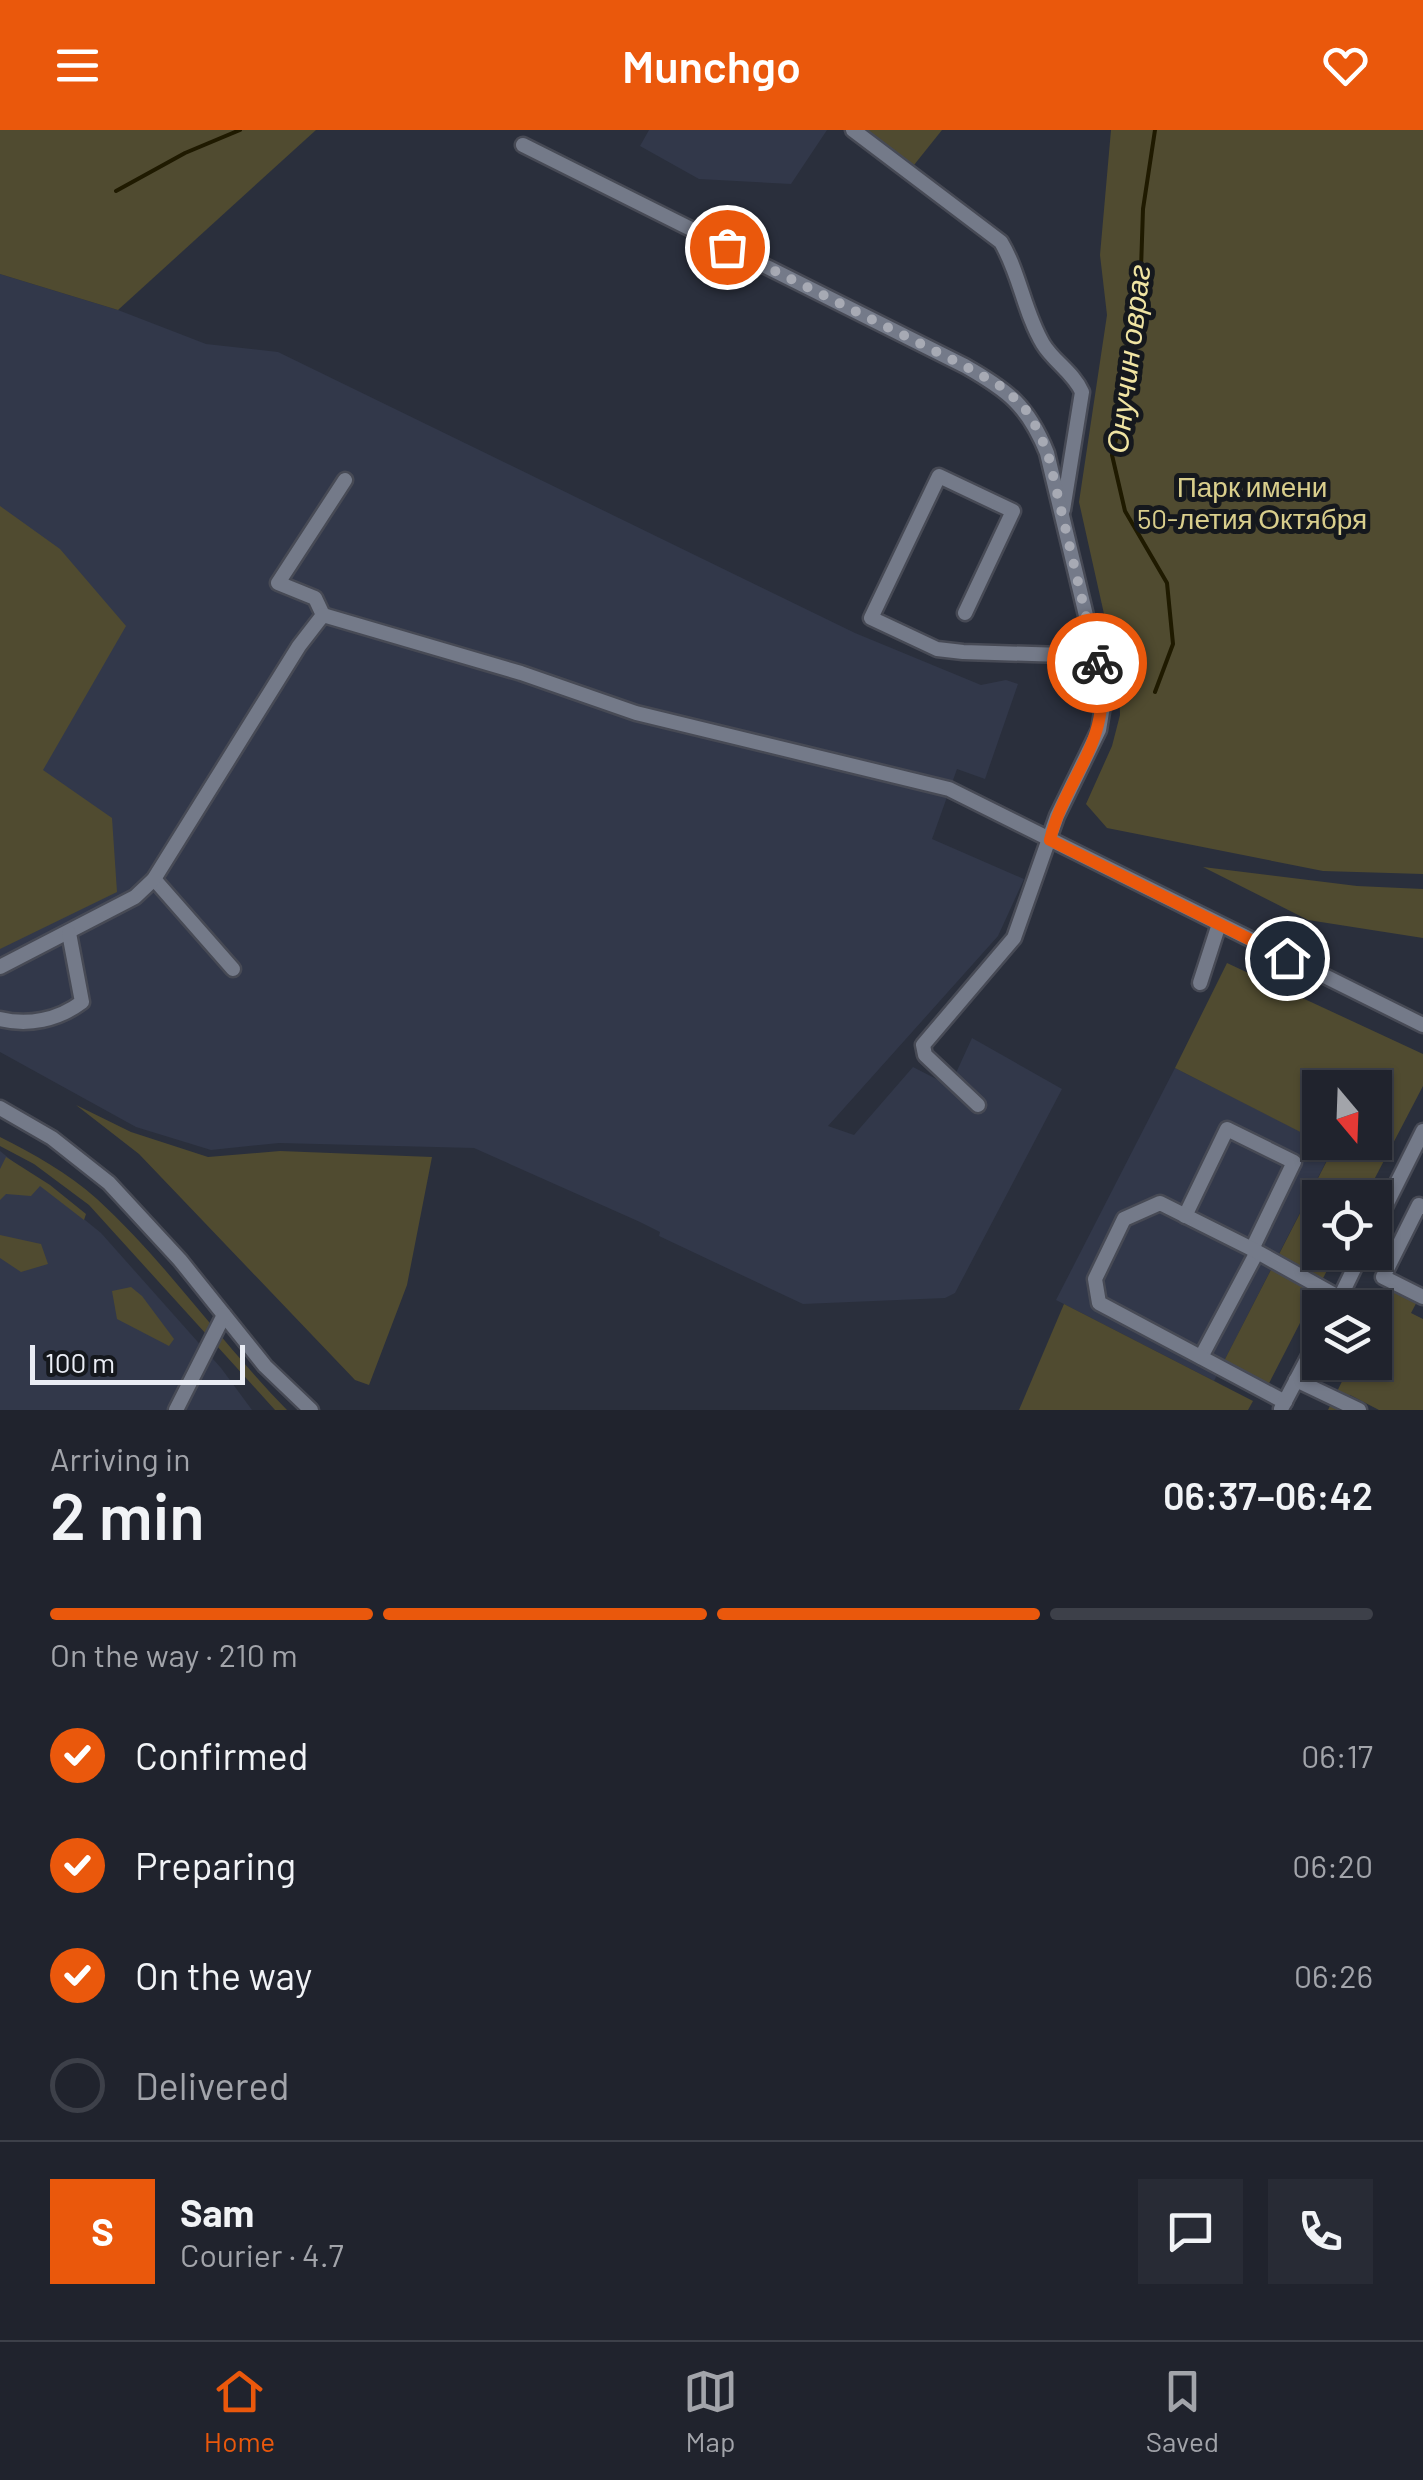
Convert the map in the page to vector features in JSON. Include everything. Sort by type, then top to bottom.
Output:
[{"type":"street","points":[[853,130],[1001,242],[1013,261],[1042,343],[1076,378],[1082,392],[1062,515]]},
{"type":"street","points":[[522,145],[1002,387],[1024,407],[1038,430],[1048,454],[1102,678],[1103,706],[1099,730],[1058,816],[1014,938],[923,1045],[925,1055],[978,1105]]},
{"type":"street","points":[[965,613],[1012,511],[939,476],[871,618],[937,649],[1096,656]]},
{"type":"street","points":[[345,480],[278,583],[315,598],[324,615],[522,673],[636,714],[949,789],[1423,1025]]},
{"type":"street","points":[[0,967],[135,896],[154,879],[300,646],[324,615]]},
{"type":"street","points":[[154,879],[232,969]]},
{"type":"street","points":[[1200,983],[1219,924]]},
{"type":"street","points":[[0,1019],[22,1024],[68,1013],[82,1002],[70,933]]},
{"type":"street","points":[[0,1108],[52,1138],[110,1183],[180,1260],[265,1366],[312,1410]]},
{"type":"street","points":[[1185,1216],[1227,1129],[1294,1162],[1255,1251],[1201,1357]]},
{"type":"street","points":[[1392,1193],[1423,1131]]},
{"type":"street","points":[[1302,1369],[1282,1406],[1099,1303],[1095,1278],[1124,1219],[1160,1203],[1255,1251],[1316,1290]]},
{"type":"street","points":[[1423,1208],[1419,1206],[1383,1277],[1423,1297]]},
{"type":"street","points":[[176,1410],[224,1315]]},
{"type":"street","points":[[1296,1380],[1359,1410]]},
{"type":"shaded area","points":[[649,130],[827,130],[791,184],[699,179],[640,146]]},
{"type":"shaded area","points":[[0,274],[118,310],[206,344],[278,352],[855,633],[981,685],[1006,680],[1018,684],[985,779],[957,769],[932,839],[1024,879],[998,936],[828,1126],[854,1135],[913,1067],[950,1086],[972,1038],[1062,1089],[955,1293],[945,1298],[803,1304],[659,1236],[660,1232],[640,1222],[474,1148],[279,1143],[211,1150],[136,1127],[0,1052]]},
{"type":"shaded area","points":[[1175,1068],[1302,1132],[1302,1160],[1327,1160],[1317,1180],[1302,1180],[1302,1209],[1214,1381],[1056,1300]]},
{"type":"shaded area","points":[[0,1151],[101,1233],[221,1368],[252,1410],[0,1410]]},
{"type":"green space","points":[[0,130],[316,130],[118,310],[0,274]]},
{"type":"green space","points":[[867,130],[942,130],[914,165]]},
{"type":"green space","name":"Парк имени 50-летия Октября","points":[[1111,130],[1423,130],[1423,874],[1323,871],[1107,828],[1086,804],[1112,746],[1120,715],[1119,681],[1079,502],[1107,315],[1100,255]]},
{"type":"green space","points":[[0,506],[60,549],[126,626],[43,770],[112,818],[117,892],[0,949]]},
{"type":"green space","points":[[1203,867],[1357,886],[1423,889],[1423,938],[1308,920]]},
{"type":"green space","points":[[1227,963],[1423,1054],[1423,1086],[1392,1145],[1392,1070],[1302,1070],[1302,1133],[1175,1068]]},
{"type":"green space","points":[[76,1105],[131,1132],[208,1157],[280,1151],[432,1157],[407,1285],[369,1385],[355,1380],[139,1154]]},
{"type":"green space","points":[[0,1137],[50,1165],[97,1199],[147,1249],[287,1410],[275,1410],[89,1205],[34,1164],[0,1146]]},
{"type":"green space","points":[[6,1157],[86,1214],[84,1220],[40,1186],[31,1196],[6,1194],[0,1200],[0,1169]]},
{"type":"green space","points":[[1327,1160],[1384,1160],[1374,1180],[1317,1180]]},
{"type":"green space","points":[[1302,1209],[1302,1270],[1327,1270],[1317,1290],[1302,1290],[1302,1319],[1265,1391],[1221,1367]]},
{"type":"green space","points":[[0,1235],[41,1244],[48,1264],[21,1272],[0,1258]]},
{"type":"green space","points":[[1392,1282],[1420,1296],[1411,1313],[1423,1319],[1423,1410],[1379,1410],[1350,1395],[1342,1410],[1328,1410],[1343,1380],[1392,1380],[1392,1290],[1388,1290]]},
{"type":"green space","points":[[131,1287],[174,1339],[169,1346],[117,1319],[112,1291]]},
{"type":"green space","points":[[1064,1304],[1253,1401],[1248,1410],[1019,1410]]},
{"type":"waterway","points":[[116,191],[185,153],[240,130]]},
{"type":"waterway","name":"Онучин овраг","points":[[1155,130],[1143,209],[1130,386],[1112,455],[1125,511],[1167,583],[1173,644],[1155,692]]},
{"type":"way so far","points":[[727,247],[965,366],[1002,387],[1024,407],[1048,454],[1097,663]]},
{"type":"route","points":[[1097,663],[1103,706],[1099,730],[1050,840],[1287,958]]}]
